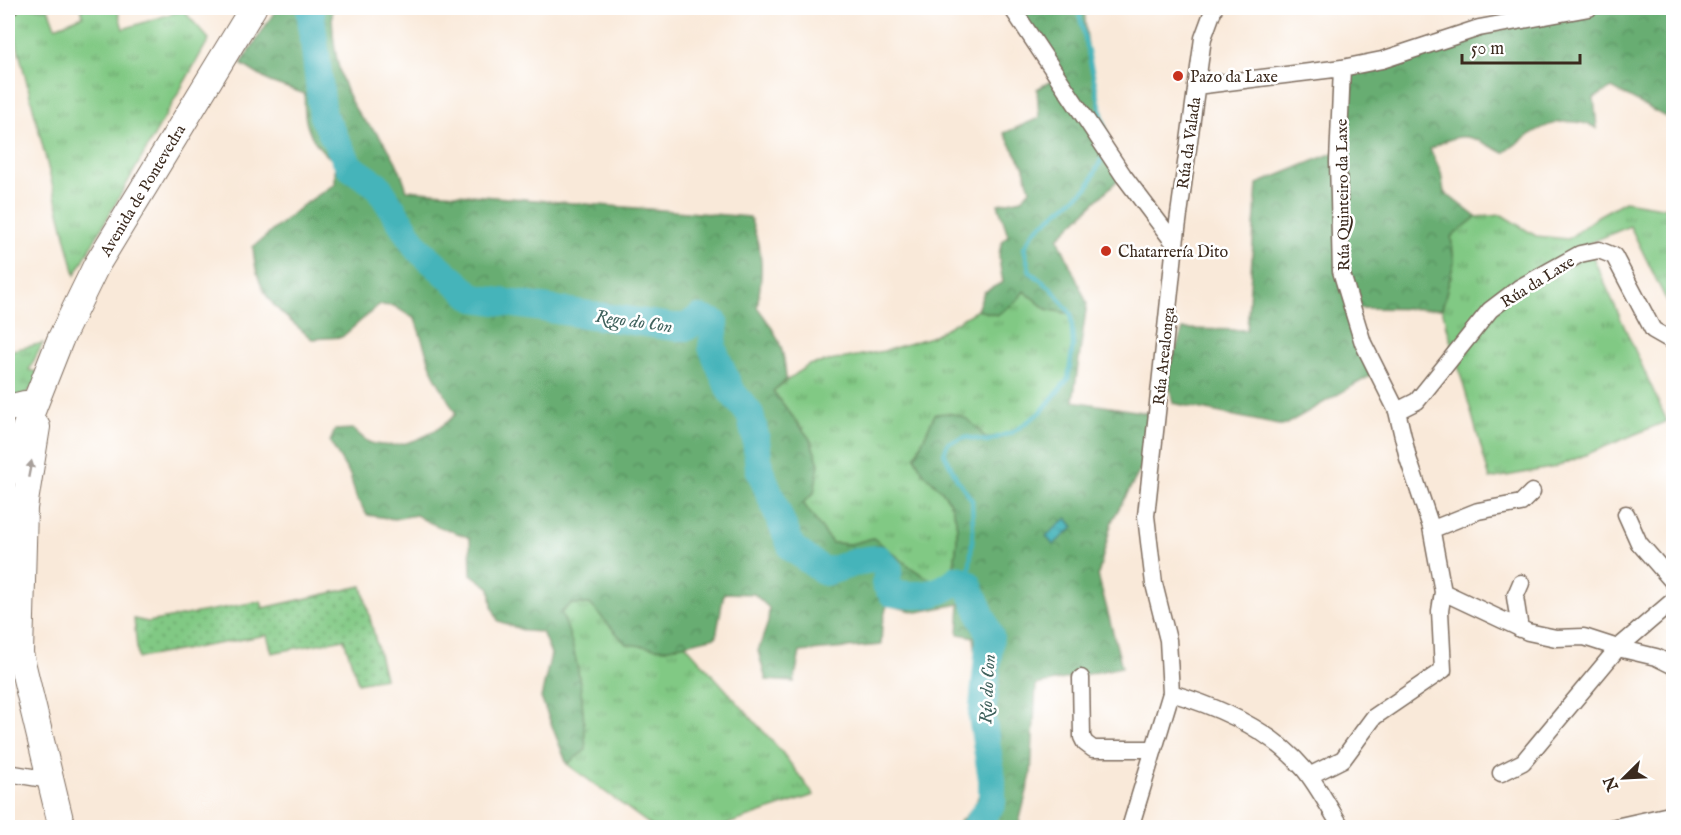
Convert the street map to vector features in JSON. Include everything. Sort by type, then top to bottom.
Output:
[{"type":"main road","name":"Avenida de Pontevedra","points":[[45,380],[64,332],[96,266],[253,8]]},
{"type":"main road","points":[[8,425],[16,406],[45,380]]},
{"type":"main road","points":[[8,472],[45,380]]},
{"type":"main road","points":[[20,653],[24,508],[45,380]]},
{"type":"main road","points":[[8,477],[8,497]]},
{"type":"main road","points":[[8,602],[62,828]]},
{"type":"street","points":[[1012,8],[1123,175],[1175,244]]},
{"type":"street","name":"Rúa da Valada","points":[[1175,244],[1203,38],[1214,8]]},
{"type":"street","points":[[1196,86],[1342,68],[1382,60],[1479,28],[1589,8]]},
{"type":"street","name":"Rúa Quinteiro da Laxe","points":[[1309,776],[1343,759],[1374,717],[1443,670],[1440,611],[1443,592],[1431,527],[1408,458],[1397,411],[1363,343],[1341,271],[1338,162],[1342,68]]},
{"type":"street","name":"Rúa Arealonga","points":[[1131,828],[1171,693],[1168,640],[1154,584],[1146,516],[1175,244]]},
{"type":"street","name":"Rúa da Laxe","points":[[1397,411],[1417,400],[1490,310],[1519,288],[1580,254],[1599,250],[1614,256],[1653,330],[1674,342]]},
{"type":"street","points":[[1431,527],[1438,527],[1478,511],[1521,503],[1532,492]]},
{"type":"street","points":[[1626,514],[1640,543],[1674,583]]},
{"type":"street","points":[[1520,628],[1515,597],[1521,583]]},
{"type":"street","points":[[1443,592],[1520,628],[1556,638],[1584,637],[1656,657],[1674,666]]},
{"type":"street","points":[[1501,773],[1523,762],[1618,648],[1674,600]]},
{"type":"street","points":[[1081,678],[1082,737],[1085,743],[1094,749],[1154,749]]},
{"type":"street","points":[[1171,693],[1202,702],[1259,730],[1302,766],[1342,828]]},
{"type":"street","points":[[8,773],[50,780]]},
{"type":"street","points":[[1611,828],[1674,814]]},
{"type":"green space","points":[[8,8],[48,8],[55,27],[83,16],[81,8],[117,8],[123,29],[183,10],[209,39],[75,275]]},
{"type":"green space","points":[[277,8],[332,8],[335,49],[341,76],[351,102],[389,149],[407,190],[750,217],[758,242],[761,262],[757,307],[779,341],[784,358],[786,380],[773,391],[810,439],[819,464],[814,493],[803,503],[832,543],[851,544],[873,538],[909,566],[933,580],[953,572],[957,539],[956,518],[947,498],[923,472],[915,457],[935,414],[959,415],[965,418],[977,427],[987,441],[1022,425],[1043,410],[1060,390],[1070,372],[1073,347],[1071,314],[1046,309],[1024,291],[1017,301],[997,315],[977,310],[984,292],[1003,282],[999,251],[1008,235],[998,204],[1022,199],[1030,190],[1023,165],[1004,133],[1039,118],[1037,89],[1058,77],[1012,8],[1084,8],[1096,93],[1123,175],[1058,238],[1087,303],[1073,401],[1153,414],[1153,447],[1112,521],[1098,575],[1122,667],[1036,685],[1031,775],[1018,827],[955,827],[975,804],[981,784],[972,711],[974,637],[958,634],[960,604],[917,612],[887,605],[882,624],[881,645],[800,652],[794,682],[766,680],[758,651],[768,622],[769,608],[754,594],[724,593],[716,637],[665,649],[626,644],[590,604],[571,604],[561,612],[576,662],[582,697],[586,750],[567,764],[541,698],[551,654],[542,632],[525,631],[498,621],[492,606],[490,588],[471,574],[470,538],[416,515],[394,519],[367,515],[356,497],[350,475],[330,442],[335,430],[353,429],[371,443],[394,445],[406,443],[439,428],[456,414],[434,375],[415,319],[394,306],[379,305],[342,337],[312,339],[278,310],[264,291],[259,279],[253,247],[303,205],[335,184],[335,162],[319,148],[307,124],[305,94],[270,82],[241,64]]},
{"type":"green space","points":[[1589,8],[1673,8],[1673,121],[1612,88],[1594,98],[1597,128],[1583,123],[1559,122],[1537,130],[1504,153],[1467,137],[1452,139],[1430,149],[1441,172],[1444,192],[1476,217],[1451,237],[1454,262],[1442,309],[1351,308],[1377,372],[1283,426],[1173,403],[1167,374],[1183,329],[1247,330],[1257,184],[1338,151],[1342,68]]},
{"type":"green space","points":[[1625,201],[1673,209],[1673,314],[1630,226],[1587,244],[1667,421],[1556,467],[1490,479],[1442,309],[1454,262],[1451,237],[1476,217],[1502,215],[1536,236],[1568,239],[1598,216]]},
{"type":"green space","points":[[1024,291],[1046,309],[1071,314],[1073,345],[1068,379],[1041,412],[1013,432],[979,440],[935,415],[915,457],[923,472],[947,498],[956,518],[957,539],[953,572],[933,580],[909,566],[873,538],[851,544],[832,543],[802,503],[819,464],[810,439],[773,391],[808,365],[884,351],[931,337],[977,310],[997,315]]},
{"type":"green space","points":[[43,343],[29,370],[48,375],[8,408],[8,351]]},
{"type":"green space","points":[[362,586],[385,678],[358,683],[344,639],[272,653],[267,635],[138,658],[134,619],[148,622],[261,601],[263,608]]},
{"type":"green space","points":[[571,604],[590,604],[665,649],[685,644],[781,751],[814,795],[719,827],[653,827],[567,764],[585,750],[579,680],[572,645],[561,612]]},
{"type":"water","points":[[1067,518],[1074,527],[1053,545],[1046,536]]},
{"type":"waterway","name":"Rego do Con","points":[[310,8],[323,116],[350,167],[377,185],[418,249],[474,298],[673,327],[687,327],[699,318],[715,323],[712,347],[730,390],[750,414],[756,439],[759,468],[792,548],[825,572],[858,562],[879,559],[889,570],[885,583],[892,593],[927,594],[942,589],[958,579],[968,584],[990,636],[982,717],[992,779],[992,803],[974,828]]},
{"type":"waterway","points":[[1078,8],[1107,137]]},
{"type":"waterway","points":[[968,584],[973,532],[972,500],[957,479],[944,453],[948,443],[965,437],[987,441],[1013,432],[1041,412],[1068,379],[1073,345],[1071,314],[1051,288],[1030,272],[1024,248],[1034,231],[1088,187],[1101,160]]},
{"type":"place","name":"Pazo da Laxe","points":[[1178,76]]},
{"type":"place","name":"Chatarrería Dito","points":[[1106,251]]},
{"type":"water label","name":"Río do Con","points":[[987,689]]}]
